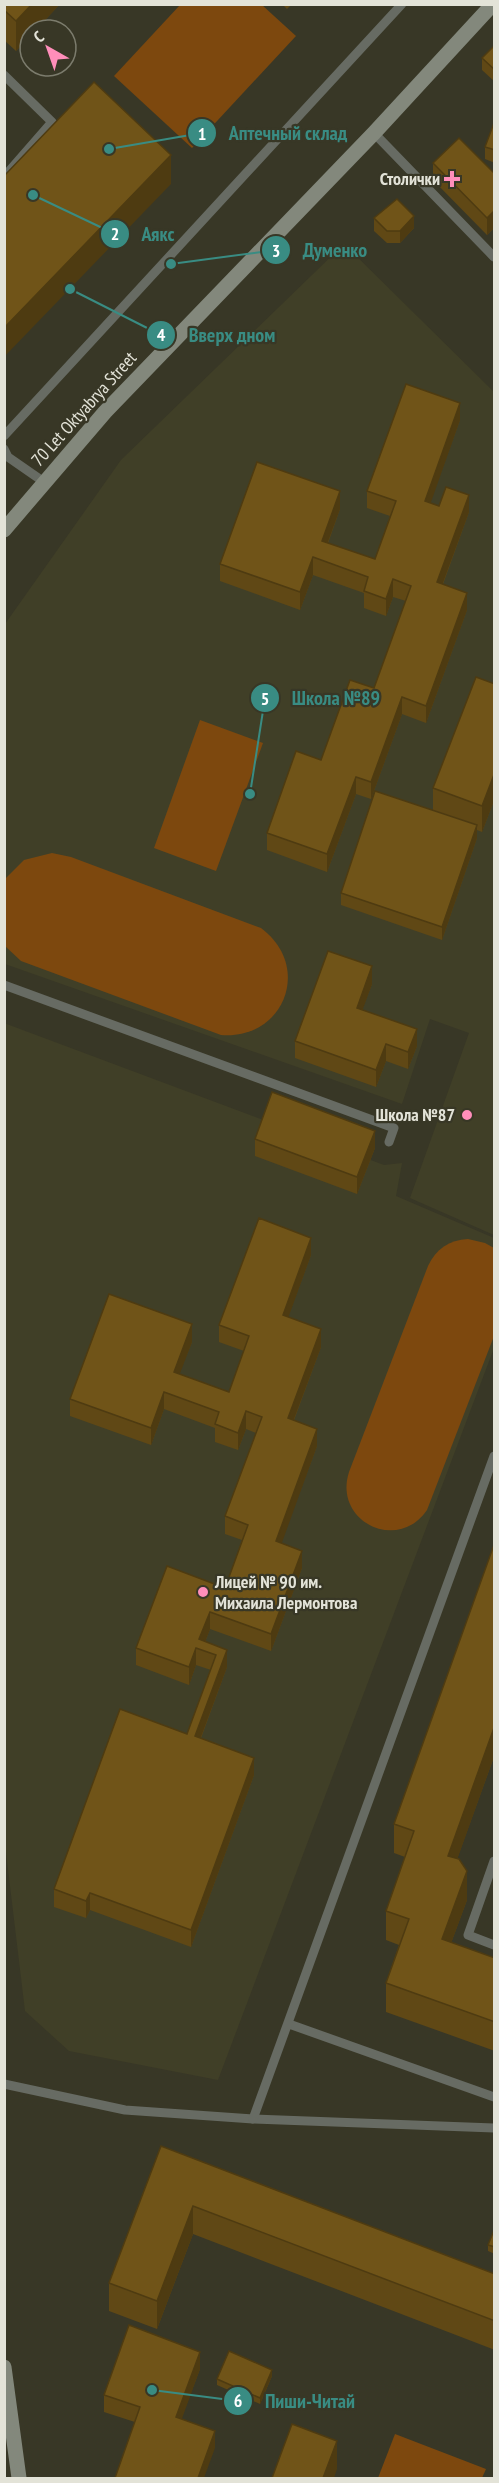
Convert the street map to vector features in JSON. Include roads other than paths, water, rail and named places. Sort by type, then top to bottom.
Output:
[{"type":"main road","name":"70 Let Oktyabrya Street","points":[[4,530],[105,412],[374,133],[493,4]]},
{"type":"main road","points":[[4,2367],[19,2478]]},
{"type":"lane","points":[[4,436],[402,4]]},
{"type":"lane","points":[[4,75],[52,122],[4,177]]},
{"type":"lane","points":[[374,133],[495,257]]},
{"type":"lane","points":[[4,449],[8,457],[44,482]]},
{"type":"lane","points":[[4,985],[394,1128],[389,1142]]},
{"type":"lane","points":[[253,2119],[495,1456]]},
{"type":"lane","points":[[495,1861],[468,1935],[495,1945]]},
{"type":"lane","points":[[289,2024],[495,2097]]},
{"type":"lane","points":[[4,2084],[125,2110],[253,2119],[495,2128]]},
{"type":"place","name":"Аптечный склад","points":[[109,149]]},
{"type":"place","name":"Столички","points":[[452,179]]},
{"type":"place","name":"Аякс","points":[[33,195]]},
{"type":"place","name":"Думенко","points":[[171,264]]},
{"type":"place","name":"Вверх дном","points":[[70,289]]},
{"type":"place","name":"Школа №89","points":[[250,794]]},
{"type":"place","name":"Школа №87","points":[[467,1115]]},
{"type":"place","name":"Лицей № 90 им. Михаила Лермонтова","points":[[203,1592]]},
{"type":"place","name":"Пиши-Читай","points":[[152,2390]]}]
